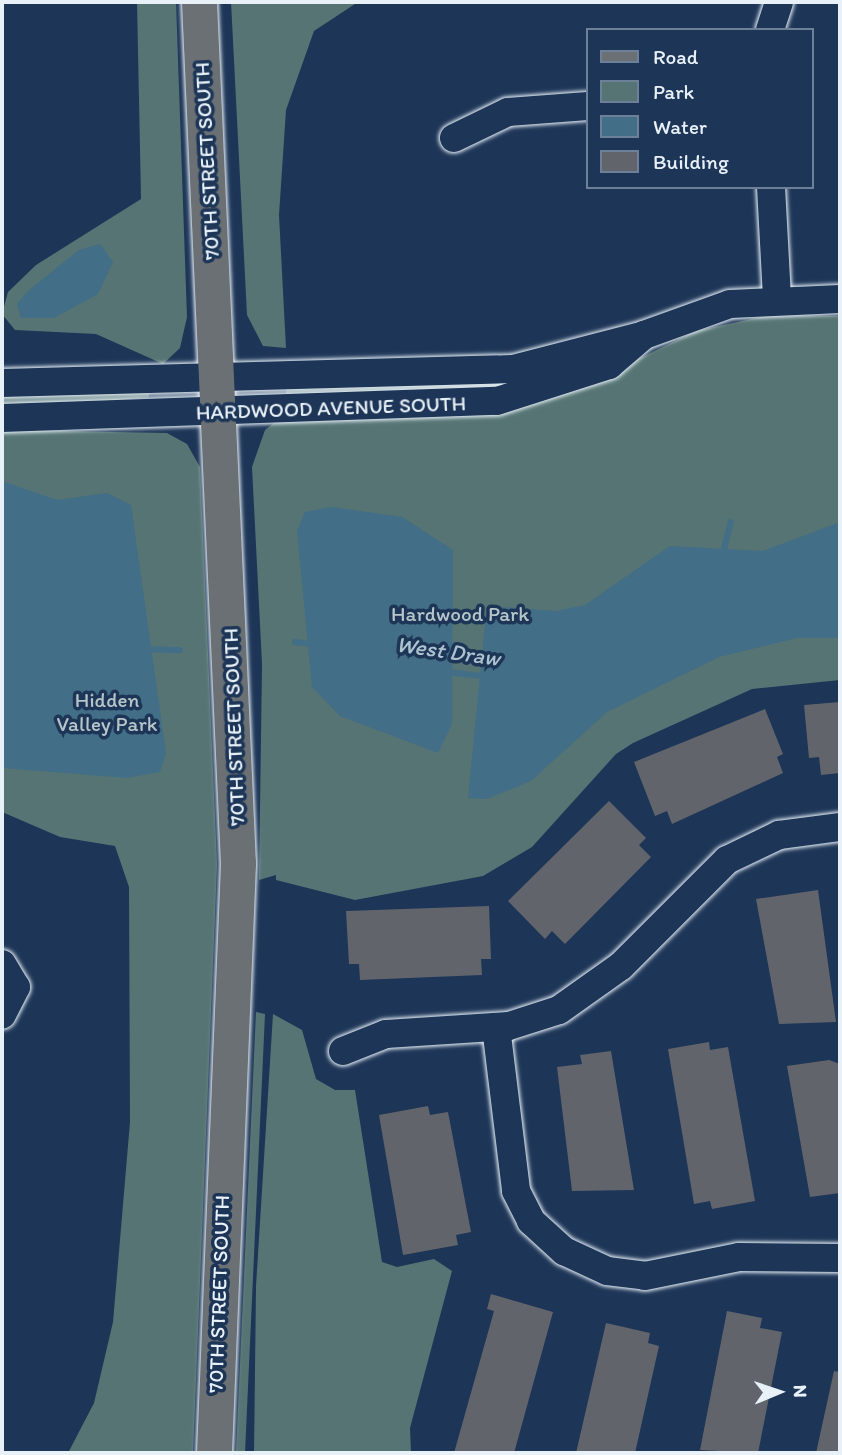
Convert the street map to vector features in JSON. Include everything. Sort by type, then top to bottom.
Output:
[{"type":"main road","name":"70TH STREET SOUTH","points":[[199,2],[218,376],[238,902],[214,1453]]},
{"type":"street","points":[[771,28],[779,2]]},
{"type":"street","points":[[454,138],[508,111],[586,106]]},
{"type":"street","points":[[771,189],[777,298]]},
{"type":"street","name":"HARDWOOD AVENUE SOUTH","points":[[2,383],[513,369],[644,335],[698,313],[777,298],[840,299]]},
{"type":"street","name":"HARDWOOD AVENUE SOUTH","points":[[2,418],[497,401],[597,370],[644,335]]},
{"type":"street","points":[[343,1051],[394,1033],[496,1027],[544,1017],[595,988],[736,854],[779,835],[840,827]]},
{"type":"street","points":[[2,964],[16,987],[2,1015]]},
{"type":"street","points":[[496,1027],[516,1191],[537,1228],[564,1251],[607,1271],[645,1276],[739,1257],[840,1258]]},
{"type":"green space","points":[[137,2],[176,2],[187,317],[180,348],[163,364],[96,334],[15,330],[2,314],[8,292],[36,265],[141,199]]},
{"type":"green space","points":[[231,2],[358,2],[314,31],[286,110],[279,215],[286,348],[263,346],[247,315]]},
{"type":"green space","name":"Hardwood Park","points":[[770,315],[840,316],[840,680],[752,689],[633,743],[616,754],[532,847],[483,876],[355,900],[276,880],[276,875],[259,880],[262,664],[252,467],[265,430],[275,422],[603,376],[696,331]]},
{"type":"green space","points":[[521,376],[513,389],[286,394],[286,388]]},
{"type":"green space","points":[[149,391],[149,397],[2,406],[2,392]]},
{"type":"green space","name":"Hidden Valley Park","points":[[2,430],[167,433],[187,444],[200,467],[217,864],[193,1453],[68,1453],[94,1403],[113,1322],[130,1122],[129,887],[115,846],[60,837],[2,812]]},
{"type":"green space","points":[[256,1012],[265,1014],[245,1453],[236,1453]]},
{"type":"green space","points":[[273,1014],[302,1030],[316,1079],[335,1090],[355,1090],[382,1262],[397,1267],[434,1259],[452,1271],[410,1428],[411,1453],[254,1453],[256,1286]]},
{"type":"water","points":[[100,244],[113,262],[98,294],[54,318],[21,318],[17,304],[28,291],[79,250]]},
{"type":"water","points":[[2,481],[57,500],[107,493],[131,505],[166,753],[160,772],[127,778],[2,768]]},
{"type":"water","points":[[331,507],[402,517],[453,550],[452,724],[438,753],[340,716],[312,687],[297,531],[305,512]]},
{"type":"water","points":[[840,522],[840,638],[797,638],[719,657],[607,712],[531,781],[487,799],[468,798],[486,614],[504,607],[556,611],[585,605],[670,546],[763,551]]},
{"type":"building","points":[[840,702],[840,773],[821,775],[819,757],[809,758],[804,705]]},
{"type":"building","points":[[765,709],[783,754],[777,757],[783,773],[672,824],[667,811],[655,816],[634,762]]},
{"type":"building","points":[[609,801],[646,838],[639,845],[651,857],[565,944],[552,931],[545,939],[508,901]]},
{"type":"building","points":[[818,890],[836,1022],[779,1024],[756,899]]},
{"type":"building","points":[[489,906],[491,959],[481,959],[482,975],[360,980],[359,964],[349,964],[346,911]]},
{"type":"building","points":[[709,1042],[710,1050],[728,1047],[755,1201],[712,1209],[710,1201],[694,1204],[668,1049]]},
{"type":"building","points":[[611,1051],[634,1190],[572,1191],[557,1067],[582,1064],[580,1055]]},
{"type":"building","points":[[829,1060],[840,1064],[840,1193],[810,1197],[787,1066]]},
{"type":"building","points":[[428,1106],[430,1115],[448,1112],[471,1232],[456,1235],[458,1245],[403,1255],[379,1115]]},
{"type":"building","points":[[491,1294],[553,1312],[514,1453],[454,1453],[494,1311],[487,1309]]},
{"type":"building","points":[[727,1311],[762,1318],[760,1328],[782,1332],[758,1453],[700,1450]]},
{"type":"building","points":[[606,1323],[650,1333],[648,1343],[659,1346],[635,1453],[576,1453]]},
{"type":"building","points":[[834,1371],[840,1372],[840,1453],[816,1453]]},
{"type":"waterway","name":"West Draw","points":[[722,557],[731,522]]},
{"type":"waterway","name":"West Draw","points":[[295,642],[314,644]]},
{"type":"waterway","name":"West Draw","points":[[147,649],[180,650]]},
{"type":"waterway","name":"West Draw","points":[[448,672],[486,677]]}]
